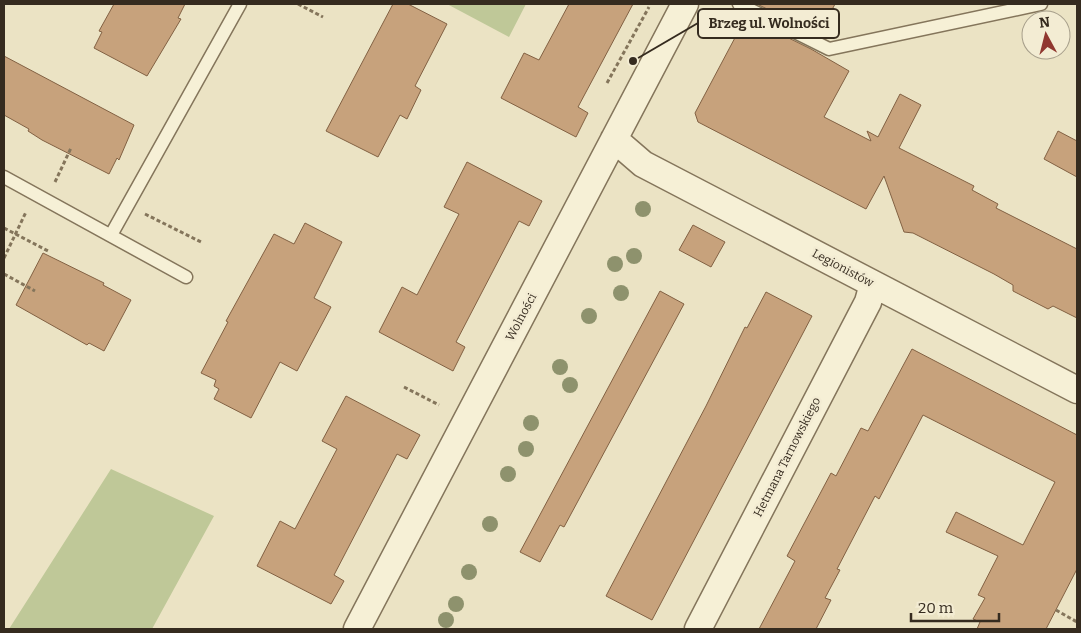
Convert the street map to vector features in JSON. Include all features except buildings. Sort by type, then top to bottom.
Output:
[{"type":"street","name":"Wolności","points":[[357,629],[685,4]]},
{"type":"street","name":"Legionistów","points":[[614,139],[643,164],[1077,390]]},
{"type":"street","name":"Hetmana Tarnowskiego","points":[[698,629],[868,302],[874,284]]},
{"type":"lane","points":[[111,235],[240,4]]},
{"type":"lane","points":[[739,4],[829,49],[1041,4]]},
{"type":"lane","points":[[4,177],[186,277]]},
{"type":"path","points":[[298,4],[323,17]]},
{"type":"path","points":[[607,83],[649,7]]},
{"type":"path","points":[[4,258],[16,234],[71,148]]},
{"type":"path","points":[[128,205],[203,243]]},
{"type":"path","points":[[4,228],[50,252]]},
{"type":"path","points":[[4,274],[35,290]]},
{"type":"path","points":[[404,387],[439,405]]},
{"type":"path","points":[[1056,610],[1077,622]]},
{"type":"green space","points":[[447,4],[526,4],[509,37]]},
{"type":"green space","points":[[111,469],[214,516],[152,629],[9,629]]},
{"type":"place","name":"Brzeg ul. Wolności","points":[[633,61]]}]
